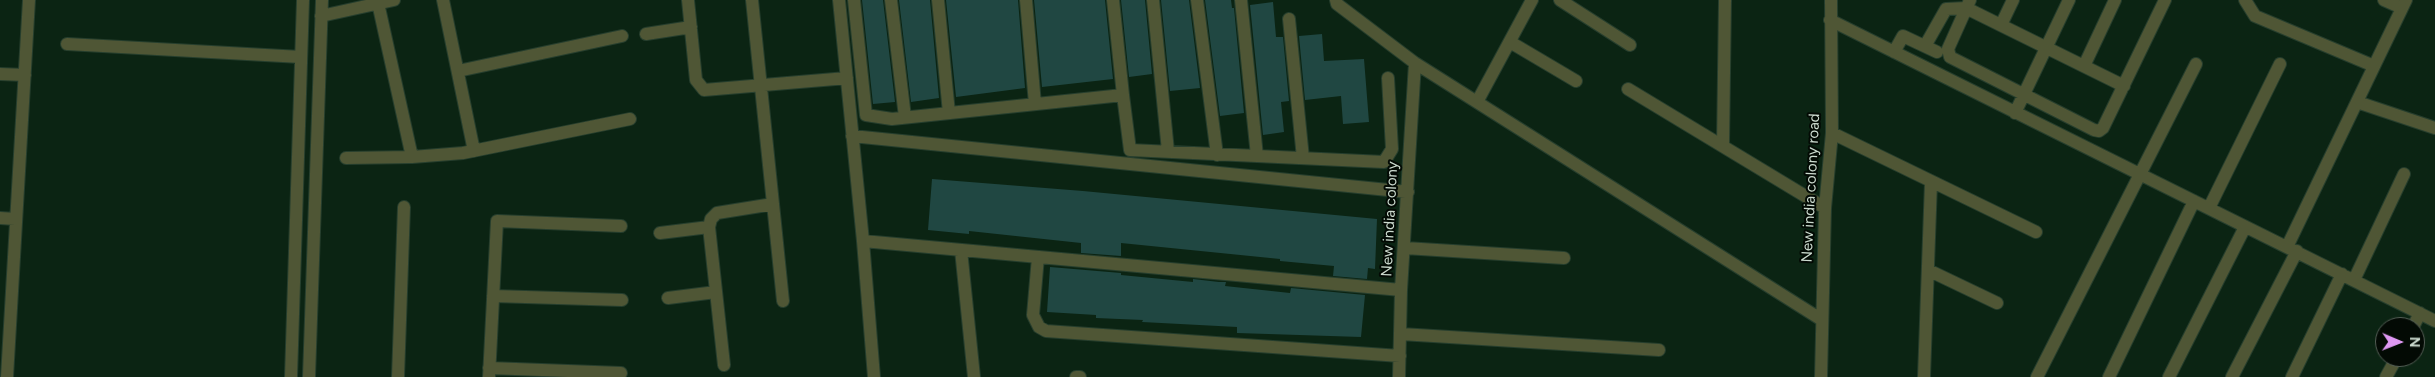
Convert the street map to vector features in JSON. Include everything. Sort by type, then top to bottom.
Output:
[{"type":"street","points":[[7,377],[29,0]]},
{"type":"street","points":[[291,377],[303,0]]},
{"type":"street","points":[[309,377],[322,0]]},
{"type":"street","points":[[321,16],[394,0]]},
{"type":"street","points":[[443,0],[474,151]]},
{"type":"street","points":[[688,0],[696,80],[704,90],[712,91],[846,78]]},
{"type":"street","points":[[752,0],[783,301]]},
{"type":"street","points":[[840,0],[874,377]]},
{"type":"street","points":[[854,0],[866,115],[892,119],[1123,94]]},
{"type":"street","points":[[891,0],[905,117]]},
{"type":"street","points":[[938,0],[949,113]]},
{"type":"street","points":[[1026,0],[1035,104]]},
{"type":"street","points":[[1113,0],[1130,150],[1384,162],[1392,149],[1388,78]]},
{"type":"street","points":[[1153,0],[1168,151]]},
{"type":"street","points":[[1198,0],[1217,155]]},
{"type":"street","points":[[1241,0],[1257,156]]},
{"type":"street","points":[[1336,0],[1337,4],[1414,63],[1822,320]]},
{"type":"street","points":[[1477,102],[1532,0]]},
{"type":"street","points":[[1560,0],[1630,45]]},
{"type":"street","points":[[1723,146],[1725,0]]},
{"type":"street","name":"New india colony road","points":[[1821,377],[1825,208],[1832,133],[1831,0]]},
{"type":"street","points":[[2002,25],[2013,0]]},
{"type":"street","points":[[2015,112],[2069,0]]},
{"type":"street","points":[[2084,66],[2115,0]]},
{"type":"street","points":[[1968,4],[1948,49],[1950,57],[2099,131],[2103,128],[2165,0]]},
{"type":"street","points":[[2245,0],[2255,16],[2374,66]]},
{"type":"street","points":[[2232,377],[2292,249],[2357,102],[2404,4],[2384,0]]},
{"type":"street","points":[[378,3],[412,157]]},
{"type":"street","points":[[1925,46],[1946,9],[1968,4],[2002,25],[2124,86]]},
{"type":"street","points":[[1289,19],[1303,158]]},
{"type":"street","points":[[1830,20],[2435,321]]},
{"type":"street","points":[[646,34],[691,27]]},
{"type":"street","points":[[458,71],[622,36]]},
{"type":"street","points":[[1894,52],[1903,36],[1937,52]]},
{"type":"street","points":[[1510,42],[1576,81]]},
{"type":"street","points":[[67,44],[301,57]]},
{"type":"street","name":"New india colony","points":[[1399,377],[1414,63]]},
{"type":"street","points":[[2037,377],[2196,64]]},
{"type":"street","points":[[2210,208],[2280,64]]},
{"type":"street","points":[[0,74],[25,75]]},
{"type":"street","points":[[1628,89],[1825,208]]},
{"type":"street","points":[[2357,102],[2435,128]]},
{"type":"street","points":[[346,158],[412,157],[474,151],[630,119]]},
{"type":"street","points":[[1832,133],[2036,232]]},
{"type":"street","points":[[852,136],[1408,192]]},
{"type":"street","points":[[2354,280],[2404,174]]},
{"type":"street","points":[[1924,377],[1931,182]]},
{"type":"street","points":[[2109,377],[2194,201]]},
{"type":"street","points":[[724,365],[709,227],[711,219],[717,214],[773,204]]},
{"type":"street","points":[[398,377],[404,207]]},
{"type":"street","points":[[0,218],[15,219]]},
{"type":"street","points":[[621,226],[497,221],[489,373],[621,373]]},
{"type":"street","points":[[660,233],[709,227]]},
{"type":"street","points":[[2169,377],[2245,227]]},
{"type":"street","points":[[863,241],[1402,290]]},
{"type":"street","points":[[1405,248],[1564,258]]},
{"type":"street","points":[[961,250],[974,377]]},
{"type":"street","points":[[1038,257],[1033,315],[1039,327],[1046,330],[1400,356]]},
{"type":"street","points":[[1928,270],[1997,303]]},
{"type":"street","points":[[2292,377],[2342,274]]},
{"type":"street","points":[[668,298],[716,292]]},
{"type":"street","points":[[493,296],[622,300]]},
{"type":"street","points":[[1401,334],[1659,350]]},
{"type":"building","points":[[862,0],[883,0],[895,102],[873,104]]},
{"type":"building","points":[[899,0],[930,0],[939,98],[911,102]]},
{"type":"building","points":[[946,0],[1018,0],[1025,88],[956,97]]},
{"type":"building","points":[[1034,0],[1105,0],[1113,79],[1042,87]]},
{"type":"building","points":[[1121,0],[1145,0],[1152,74],[1129,77]]},
{"type":"building","points":[[1161,0],[1189,0],[1200,88],[1170,91]]},
{"type":"building","points":[[1205,0],[1231,0],[1232,8],[1234,8],[1244,113],[1220,116]]},
{"type":"building","points":[[1273,2],[1276,37],[1283,37],[1289,101],[1281,102],[1284,132],[1263,135],[1250,5]]},
{"type":"building","points":[[1322,34],[1324,61],[1364,59],[1369,122],[1343,124],[1341,96],[1305,100],[1299,36]]},
{"type":"building","points":[[932,179],[1083,191],[1377,219],[1375,269],[1368,268],[1367,279],[1333,276],[1334,266],[1280,261],[1280,259],[1121,243],[1121,256],[1081,253],[1081,243],[969,231],[969,234],[928,230]]},
{"type":"building","points":[[1050,267],[1193,282],[1193,279],[1226,282],[1225,286],[1290,293],[1291,288],[1365,295],[1361,337],[1237,333],[1237,327],[1142,322],[1143,320],[1096,318],[1096,315],[1047,312]]}]
